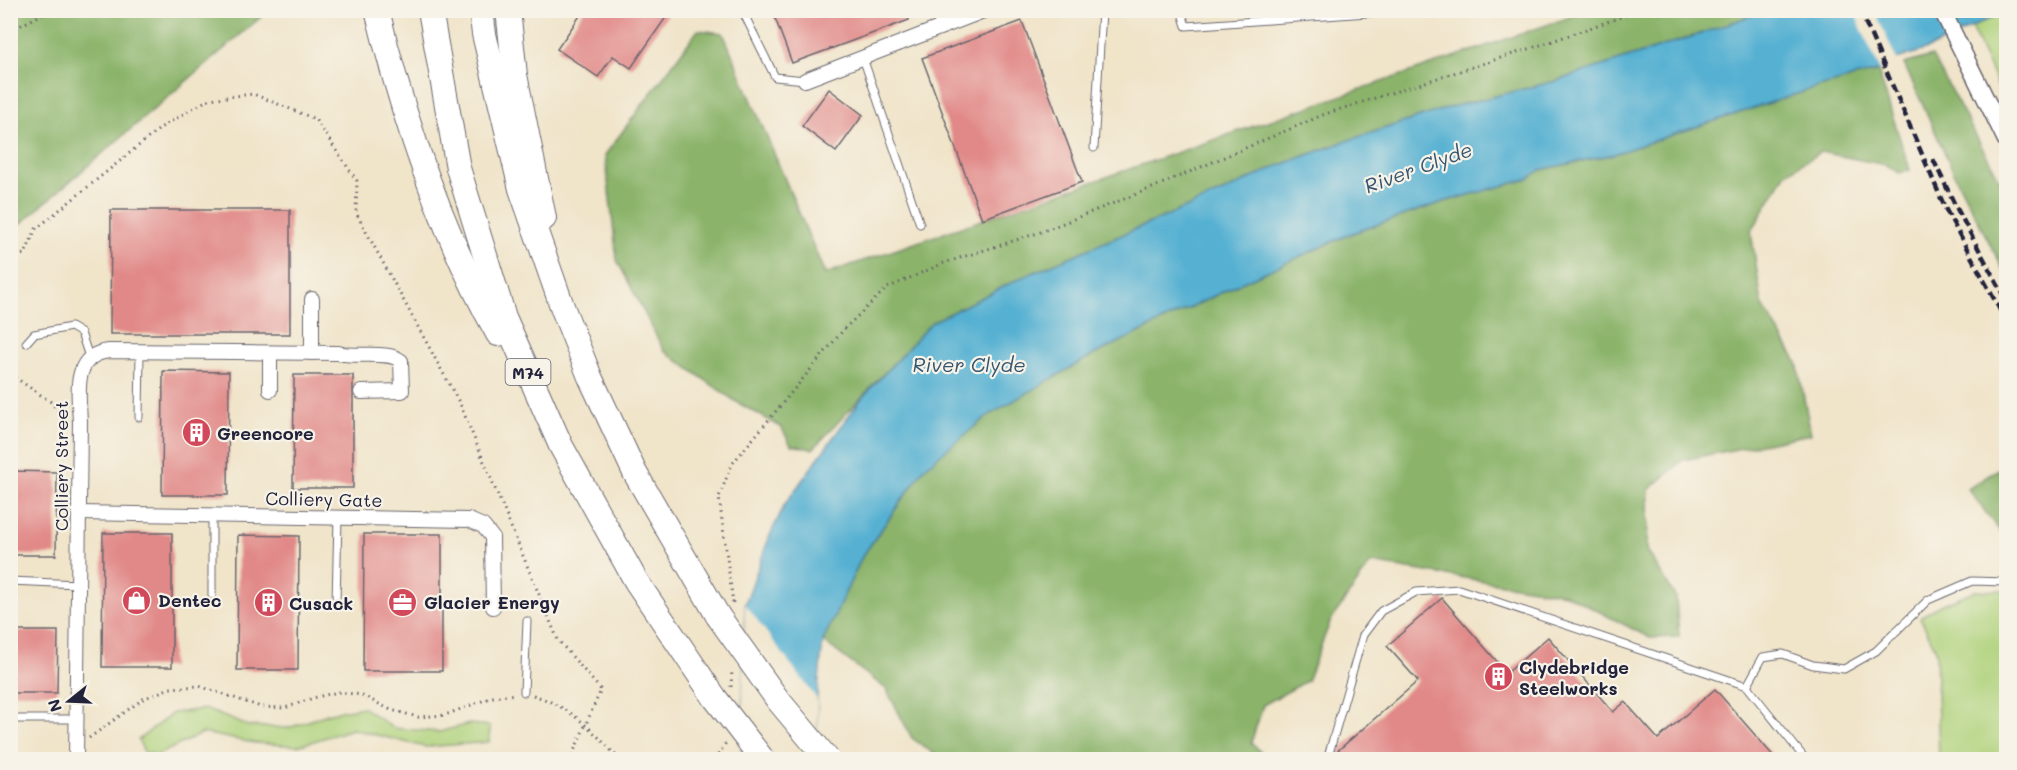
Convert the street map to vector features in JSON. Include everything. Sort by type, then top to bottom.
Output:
[{"type":"highway","name":"M74","points":[[377,10],[391,70],[434,196],[487,313],[636,581],[715,698],[763,759]]},
{"type":"highway","name":"M74","points":[[430,10],[458,168],[504,317],[561,446]]},
{"type":"highway","points":[[481,10],[521,189],[563,309],[590,377],[635,473],[718,616],[778,700],[828,759]]},
{"type":"highway","points":[[508,10],[514,75],[563,309]]},
{"type":"street","points":[[805,80],[986,10]]},
{"type":"street","points":[[1942,10],[2007,140]]},
{"type":"street","points":[[312,299],[312,353]]},
{"type":"street","points":[[89,357],[99,352],[109,351],[312,353],[394,356],[401,361],[402,391],[361,392]]},
{"type":"street","points":[[270,353],[270,390]]},
{"type":"street","name":"Colliery Street","points":[[77,753],[79,378],[89,357]]},
{"type":"street","name":"Colliery Gate","points":[[79,513],[469,520],[483,526],[492,537],[493,607]]},
{"type":"lane","points":[[744,10],[775,77],[805,80]]},
{"type":"lane","points":[[934,10],[940,28]]},
{"type":"lane","points":[[1094,148],[1102,10]]},
{"type":"lane","points":[[1181,10],[1186,26],[1409,10]]},
{"type":"lane","points":[[863,58],[920,224]]},
{"type":"lane","points":[[26,343],[34,334],[71,327],[81,333],[89,357]]},
{"type":"lane","points":[[140,352],[140,417]]},
{"type":"lane","points":[[212,514],[212,595]]},
{"type":"lane","points":[[336,603],[338,517]]},
{"type":"lane","points":[[10,581],[78,584]]},
{"type":"lane","points":[[1747,686],[1763,657],[1783,654],[1813,665],[1844,669],[1876,651],[1928,600],[1972,581],[2007,582]]},
{"type":"lane","points":[[1327,759],[1363,635],[1382,611],[1416,592],[1459,589],[1747,686],[1806,759]]},
{"type":"lane","points":[[525,692],[527,621]]},
{"type":"lane","points":[[10,719],[77,719]]},
{"type":"path","points":[[10,31],[50,10]]},
{"type":"path","points":[[729,571],[719,497],[732,464],[845,328],[886,288],[944,263],[1049,229],[1325,114],[1535,47],[1641,10]]},
{"type":"path","points":[[10,256],[25,254],[36,229],[163,126],[209,99],[253,94],[315,119],[357,181],[356,213],[460,404],[558,640],[601,690],[570,759]]},
{"type":"path","points":[[10,374],[51,402],[62,416],[80,422]]},
{"type":"path","points":[[77,753],[143,699],[170,688],[199,686],[261,707],[285,708],[338,692],[361,696],[392,710],[418,717],[445,715],[493,697],[525,692],[554,702],[587,724],[620,759]]},
{"type":"green space","points":[[11,10],[268,10],[268,11],[11,232]]},
{"type":"green space","points":[[1587,11],[1764,11],[1556,81],[1451,107],[1346,141],[1275,167],[1225,191],[1023,277],[932,322],[813,449],[791,445],[781,427],[735,401],[664,351],[617,260],[605,155],[698,30],[723,33],[825,274]]},
{"type":"green space","points":[[2006,11],[2006,104],[1971,27]]},
{"type":"green space","points":[[1932,56],[2006,191],[2006,275],[1958,182],[1904,64]]},
{"type":"green space","points":[[1878,71],[1910,170],[1899,173],[1886,165],[1820,152],[1785,174],[1751,232],[1762,304],[1797,362],[1811,434],[1683,460],[1649,490],[1647,550],[1676,598],[1679,637],[1650,638],[1565,594],[1371,563],[1331,620],[1307,681],[1263,705],[1251,743],[1269,760],[941,759],[912,738],[886,689],[823,641],[862,557],[925,467],[989,415],[1091,356],[1243,282],[1350,234],[1443,202],[1527,179],[1540,170],[1614,154],[1815,88]]},
{"type":"green space","points":[[2006,464],[2006,535],[2002,534],[1968,489]]},
{"type":"green space","points":[[2006,590],[2006,759],[1939,759],[1936,650],[1920,617],[1938,606],[1974,591]]},
{"type":"green space","points":[[363,707],[393,728],[439,732],[469,724],[490,726],[489,742],[425,747],[352,729],[298,746],[254,743],[203,733],[160,754],[145,753],[138,740],[173,713],[205,709],[248,726],[289,728],[330,713]]},
{"type":"water","name":"River Clyde","points":[[1764,11],[2005,11],[1928,49],[1900,58],[1878,71],[1815,88],[1614,154],[1540,170],[1528,179],[1443,202],[1350,234],[1243,282],[1091,356],[989,415],[925,467],[862,557],[823,641],[817,699],[817,759],[741,760],[745,604],[770,535],[785,504],[861,399],[932,322],[1023,277],[1225,191],[1275,167],[1451,107],[1556,81]]},
{"type":"pier","points":[[1854,11],[1875,11],[1898,63],[1881,73]]},
{"type":"pier","points":[[745,604],[817,699],[817,759],[741,759]]},
{"type":"building","points":[[584,10],[671,10],[631,68],[613,56],[598,77],[557,49]]},
{"type":"building","points":[[772,10],[905,10],[909,20],[792,63]]},
{"type":"building","points":[[1022,21],[1082,182],[982,219],[922,58]]},
{"type":"building","points":[[829,89],[863,115],[836,152],[802,126]]},
{"type":"building","points":[[111,210],[290,210],[290,334],[110,334]]},
{"type":"building","name":"Greencore","points":[[163,371],[229,372],[228,495],[162,495]]},
{"type":"building","points":[[294,375],[353,375],[353,488],[293,488]]},
{"type":"building","points":[[10,471],[57,472],[56,555],[10,555]]},
{"type":"building","name":"Dentec","points":[[103,533],[172,533],[172,667],[102,667]]},
{"type":"building","name":"Glacier Energy","points":[[364,534],[442,534],[442,671],[363,671]]},
{"type":"building","name":"Cusack","points":[[238,535],[299,536],[298,670],[237,670]]},
{"type":"building","name":"Clydebridge Steelworks","points":[[1442,598],[1507,673],[1548,637],[1613,712],[1625,702],[1658,739],[1715,689],[1776,759],[1333,759],[1335,753],[1418,681],[1387,646]]},
{"type":"building","points":[[10,631],[58,631],[57,693],[10,693]]},
{"type":"railway","points":[[1860,10],[1946,210],[2006,321]]},
{"type":"railway","points":[[1933,159],[2006,300]]},
{"type":"place","name":"Greencore","points":[[196,433]]},
{"type":"place","name":"Dentec","points":[[137,600]]},
{"type":"place","name":"Glacier Energy","points":[[403,602]]},
{"type":"place","name":"Cusack","points":[[268,603]]},
{"type":"place","name":"Clydebridge Steelworks","points":[[1498,677]]}]
